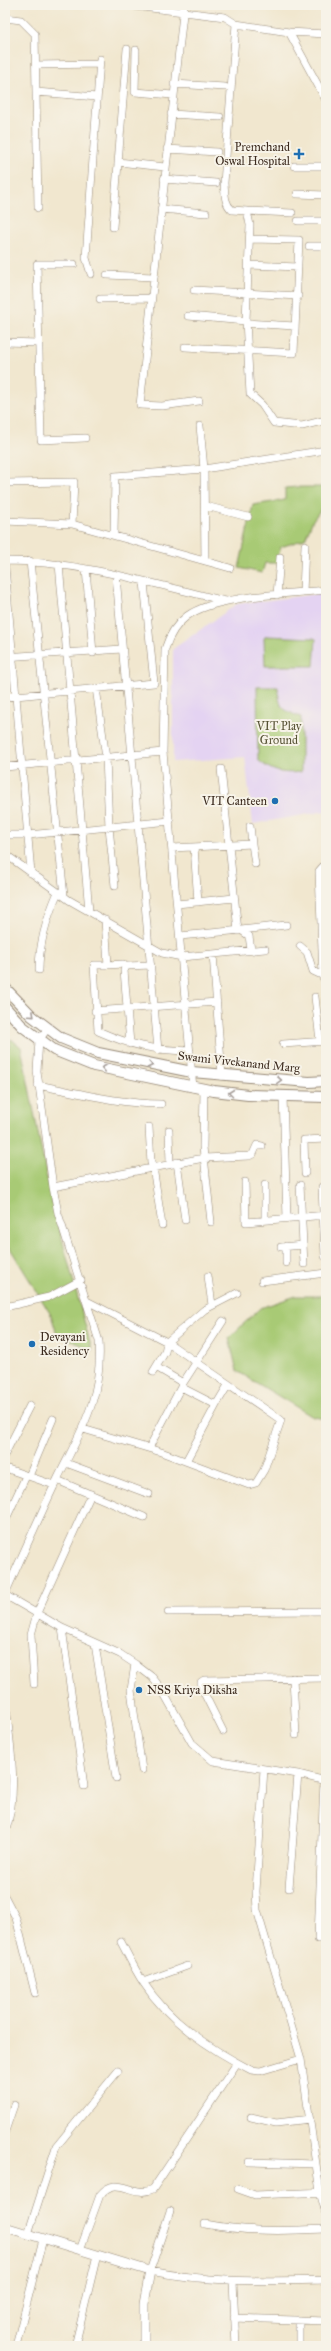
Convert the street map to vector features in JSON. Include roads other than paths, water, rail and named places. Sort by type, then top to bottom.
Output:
[{"type":"main road","name":"Swami Vivekanand Marg","points":[[5,988],[32,1016],[60,1038],[98,1053],[192,1072],[222,1076],[326,1081]]},
{"type":"main road","points":[[5,1008],[39,1040],[54,1050],[94,1066],[204,1090],[248,1095],[326,1097]]},
{"type":"street","points":[[126,5],[183,8],[225,17],[236,24],[289,32],[326,34]]},
{"type":"street","points":[[183,8],[140,405],[162,406],[199,401]]},
{"type":"street","points":[[5,18],[21,20],[35,34],[38,208]]},
{"type":"street","points":[[236,24],[224,183],[226,202],[232,210],[292,213]]},
{"type":"street","points":[[289,32],[326,100]]},
{"type":"street","points":[[113,227],[127,49]]},
{"type":"street","points":[[136,50],[135,92],[173,95]]},
{"type":"street","points":[[36,65],[99,62],[86,258],[91,274]]},
{"type":"street","points":[[174,84],[225,88]]},
{"type":"street","points":[[36,92],[97,97]]},
{"type":"street","points":[[171,114],[220,117]]},
{"type":"street","points":[[167,149],[217,152]]},
{"type":"street","points":[[118,162],[165,166]]},
{"type":"street","points":[[294,166],[326,166]]},
{"type":"street","points":[[164,178],[216,182]]},
{"type":"street","points":[[297,194],[326,195]]},
{"type":"street","points":[[161,209],[206,213]]},
{"type":"street","points":[[247,211],[250,225],[250,239],[246,322],[250,394],[262,405],[274,423],[302,426],[326,420]]},
{"type":"street","points":[[298,221],[326,221]]},
{"type":"street","points":[[185,347],[294,353],[298,296],[299,240],[250,239]]},
{"type":"street","points":[[309,246],[326,246]]},
{"type":"street","points":[[74,264],[37,264],[38,343],[42,440],[85,438]]},
{"type":"street","points":[[249,265],[298,267]]},
{"type":"street","points":[[106,275],[154,277]]},
{"type":"street","points":[[194,290],[298,296]]},
{"type":"street","points":[[100,299],[152,298]]},
{"type":"street","points":[[188,316],[295,326]]},
{"type":"street","points":[[5,342],[38,343]]},
{"type":"street","points":[[200,426],[206,506],[205,561]]},
{"type":"street","points":[[114,535],[116,476],[204,468],[326,450]]},
{"type":"street","points":[[5,482],[74,482],[72,524]]},
{"type":"street","points":[[206,506],[248,517]]},
{"type":"street","points":[[5,521],[72,524],[230,568]]},
{"type":"street","points":[[303,592],[305,544]]},
{"type":"street","points":[[277,595],[280,557]]},
{"type":"street","points":[[5,562],[59,564],[228,602]]},
{"type":"street","points":[[30,562],[57,832],[61,894],[51,908],[39,952],[39,970]]},
{"type":"street","points":[[59,564],[65,655],[71,691],[78,760],[89,911]]},
{"type":"street","points":[[5,567],[8,657],[16,696],[31,873]]},
{"type":"street","points":[[86,569],[93,653]]},
{"type":"street","points":[[116,576],[130,755],[158,1050]]},
{"type":"street","points":[[5,697],[154,683],[144,582]]},
{"type":"street","points":[[193,1088],[163,752],[165,649],[187,616],[205,608],[228,602],[326,590]]},
{"type":"street","points":[[8,657],[65,655],[122,649]]},
{"type":"street","points":[[96,688],[106,758],[109,827],[115,886]]},
{"type":"street","points":[[5,767],[163,752]]},
{"type":"street","points":[[221,769],[234,898],[240,930],[249,936],[251,950]]},
{"type":"street","points":[[5,835],[28,835],[170,822]]},
{"type":"street","points":[[250,826],[255,864]]},
{"type":"street","points":[[172,848],[252,844]]},
{"type":"street","points":[[194,847],[198,902]]},
{"type":"street","points":[[5,854],[61,894],[162,953],[182,957],[265,949]]},
{"type":"street","points":[[300,946],[307,952],[313,971],[324,977],[323,914],[319,871],[326,863]]},
{"type":"street","points":[[177,904],[234,898]]},
{"type":"street","points":[[105,920],[108,965]]},
{"type":"street","points":[[180,936],[286,925]]},
{"type":"street","points":[[213,954],[222,1076]]},
{"type":"street","points":[[124,964],[94,965],[95,1011],[98,1031],[130,1044],[158,1050],[190,1052]]},
{"type":"street","points":[[130,1044],[124,970],[127,966],[151,965]]},
{"type":"street","points":[[283,1044],[323,1041],[316,997]]},
{"type":"street","points":[[95,1011],[216,1002]]},
{"type":"street","points":[[48,1028],[39,1040],[36,1058],[38,1085],[53,1187],[58,1213],[88,1301],[99,1341],[100,1362],[93,1402],[83,1430],[56,1483],[5,1594],[62,1628],[135,1664],[152,1678],[162,1690],[186,1734],[201,1752],[213,1760],[325,1780],[318,1939]]},
{"type":"street","points":[[38,1085],[106,1099],[144,1104],[162,1104]]},
{"type":"street","points":[[204,1090],[204,1158],[211,1222]]},
{"type":"street","points":[[283,1096],[287,1218]]},
{"type":"street","points":[[149,1127],[151,1163],[153,1167],[162,1225]]},
{"type":"street","points":[[169,1130],[170,1164]]},
{"type":"street","points":[[305,1173],[304,1140],[326,1139]]},
{"type":"street","points":[[53,1187],[177,1162],[204,1158],[249,1156],[253,1154],[257,1145],[262,1146]]},
{"type":"street","points":[[177,1162],[185,1220]]},
{"type":"street","points":[[244,1182],[246,1222],[324,1215]]},
{"type":"street","points":[[265,1185],[265,1220]]},
{"type":"street","points":[[300,1185],[304,1264]]},
{"type":"street","points":[[322,1187],[325,1256]]},
{"type":"street","points":[[286,1263],[284,1246],[303,1245]]},
{"type":"street","points":[[262,1281],[326,1273]]},
{"type":"street","points":[[208,1276],[212,1305]]},
{"type":"street","points":[[5,1307],[49,1297],[81,1280]]},
{"type":"street","points":[[216,1405],[155,1369],[165,1352],[167,1342],[183,1326],[212,1305],[237,1293]]},
{"type":"street","points":[[83,1430],[149,1448],[249,1485],[256,1483],[260,1478],[280,1420],[167,1342],[88,1301]]},
{"type":"street","points":[[149,1448],[182,1385],[223,1321]]},
{"type":"street","points":[[186,1461],[228,1385]]},
{"type":"street","points":[[5,1454],[30,1405]]},
{"type":"street","points":[[5,1521],[53,1419]]},
{"type":"street","points":[[66,1462],[149,1494]]},
{"type":"street","points":[[5,1468],[27,1476],[91,1494],[144,1516]]},
{"type":"street","points":[[34,1684],[31,1636],[37,1613],[91,1494]]},
{"type":"street","points":[[168,1612],[326,1611]]},
{"type":"street","points":[[62,1628],[84,1786]]},
{"type":"street","points":[[95,1644],[116,1778]]},
{"type":"street","points":[[135,1664],[131,1690],[142,1770]]},
{"type":"street","points":[[293,1678],[296,1735]]},
{"type":"street","points":[[223,1730],[201,1687],[201,1682],[204,1680],[326,1678]]},
{"type":"street","points":[[5,1695],[13,1796],[11,1815],[5,1833]]},
{"type":"street","points":[[264,1769],[256,1891],[257,1910],[301,2059],[316,2164],[323,2192],[326,2214]]},
{"type":"street","points":[[289,1888],[298,1774]]},
{"type":"street","points":[[5,1797],[13,1796]]},
{"type":"street","points":[[5,1896],[16,1918],[35,1993]]},
{"type":"street","points":[[121,1942],[143,1982],[161,2006],[187,2031],[237,2063],[251,2070],[260,2071],[301,2059]]},
{"type":"street","points":[[143,1982],[187,1966]]},
{"type":"street","points":[[80,2250],[100,2195],[105,2189],[118,2185],[142,2192],[152,2189],[237,2063]]},
{"type":"street","points":[[28,2234],[56,2147],[118,2071]]},
{"type":"street","points":[[5,2131],[14,2105]]},
{"type":"street","points":[[251,2116],[276,2123],[310,2119]]},
{"type":"street","points":[[249,2162],[316,2164]]},
{"type":"street","points":[[238,2189],[255,2195],[323,2192]]},
{"type":"street","points":[[144,2346],[144,2304],[150,2271],[170,2211]]},
{"type":"street","points":[[206,2224],[229,2229],[272,2232],[326,2229]]},
{"type":"street","points":[[5,2227],[150,2271],[181,2277],[233,2281],[326,2280]]},
{"type":"street","points":[[16,2346],[43,2238]]},
{"type":"street","points":[[75,2346],[97,2255]]},
{"type":"street","points":[[233,2281],[236,2346]]},
{"type":"street","points":[[234,2318],[326,2321]]},
{"type":"street","points":[[299,2320],[299,2346]]},
{"type":"place","name":"Premchand Oswal Hospital","points":[[299,154]]},
{"type":"place","name":"VIT Canteen","points":[[275,801]]},
{"type":"place","name":"Devayani Residency","points":[[32,1344]]},
{"type":"place","name":"NSS Kriya Diksha","points":[[139,1690]]},
{"type":"park label","name":"VIT Play Ground","points":[[279,733]]}]
